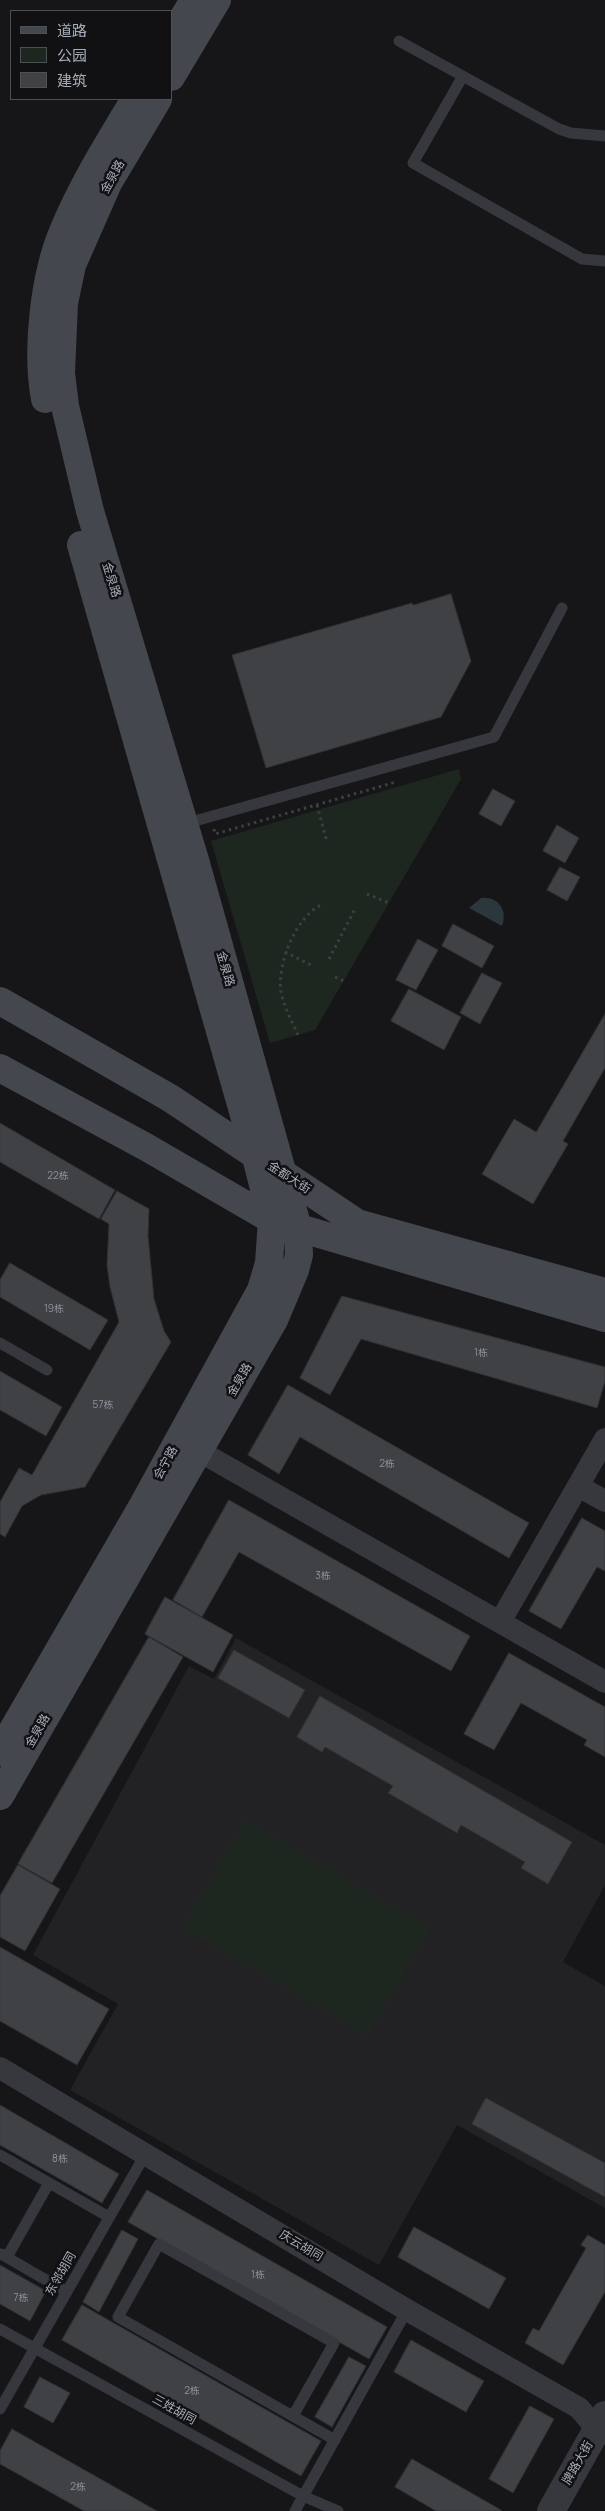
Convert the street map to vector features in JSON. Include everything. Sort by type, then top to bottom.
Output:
[{"type":"main road","points":[[172,36],[194,0]]},
{"type":"main road","points":[[172,75],[217,0]]},
{"type":"main road","name":"金泉路","points":[[134,100],[90,174],[63,231],[48,288],[43,322],[44,395],[71,510],[256,1157]]},
{"type":"main road","name":"金泉路","points":[[0,1796],[274,1320],[286,1295],[299,1255],[298,1228],[283,1174],[184,824],[90,511],[67,415],[61,373],[64,303],[75,257],[108,183],[157,100]]},
{"type":"main road","name":"金都大街","points":[[0,1001],[170,1098],[357,1223],[605,1292]]},
{"type":"main road","points":[[0,1068],[146,1147],[272,1220],[605,1318]]},
{"type":"main road","name":"会宁路","points":[[0,1752],[143,1506],[261,1290],[269,1264],[272,1220],[256,1157]]},
{"type":"street","points":[[500,1622],[605,1439]]},
{"type":"street","points":[[199,1451],[605,1682]]},
{"type":"street","points":[[578,1486],[605,1501]]},
{"type":"street","name":"庆云胡同","points":[[0,2068],[146,2153],[407,2310],[579,2408],[602,2426]]},
{"type":"street","name":"牌路大街","points":[[550,2511],[602,2426]]},
{"type":"lane","points":[[400,41],[558,129],[571,133],[605,136]]},
{"type":"lane","points":[[463,76],[413,163],[582,259],[605,261]]},
{"type":"lane","points":[[184,824],[494,737],[562,608]]},
{"type":"lane","points":[[0,1342],[47,1370]]},
{"type":"lane","name":"东邻胡同","points":[[0,2409],[146,2153]]},
{"type":"lane","points":[[0,2154],[109,2218]]},
{"type":"lane","points":[[49,2183],[3,2255],[66,2292]]},
{"type":"lane","points":[[293,2416],[334,2344],[159,2244],[118,2317],[335,2440]]},
{"type":"lane","points":[[295,2511],[407,2310]]},
{"type":"lane","name":"三姓胡同","points":[[0,2329],[304,2496],[338,2511]]},
{"type":"path","points":[[316,805],[327,842]]},
{"type":"path","points":[[367,894],[389,903]]},
{"type":"path","points":[[298,1035],[285,1008],[281,990],[286,952],[305,919],[321,905]]},
{"type":"path","points":[[329,959],[356,907]]},
{"type":"path","points":[[286,952],[311,966]]},
{"type":"path","points":[[335,977],[344,981]]},
{"type":"shaded area","points":[[481,898],[492,899],[500,905],[504,915],[502,926],[469,908]]},
{"type":"shaded area","points":[[236,1638],[605,1845],[605,1885],[563,1962],[605,1986],[605,2208],[457,2125],[379,2265],[70,2090],[118,2004],[33,1955],[189,1666],[214,1679]]},
{"type":"green space","points":[[459,769],[461,779],[315,1030],[270,1043],[211,841]]},
{"type":"green space","points":[[245,1821],[430,1928],[368,2035],[183,1928]]},
{"type":"building","points":[[451,594],[471,661],[441,717],[266,768],[232,655],[412,603],[413,605]]},
{"type":"building","points":[[493,789],[515,801],[501,826],[479,814]]},
{"type":"building","points":[[557,825],[579,838],[565,863],[543,851]]},
{"type":"building","points":[[560,867],[580,877],[567,901],[547,890]]},
{"type":"building","points":[[453,924],[494,946],[482,968],[442,946]]},
{"type":"building","points":[[418,939],[438,950],[416,990],[396,980]]},
{"type":"building","points":[[482,973],[502,983],[480,1024],[460,1013]]},
{"type":"building","points":[[409,989],[461,1017],[444,1050],[391,1021]]},
{"type":"building","points":[[605,1014],[605,1068],[563,1141],[568,1144],[533,1204],[482,1174],[514,1119],[536,1132]]},
{"type":"building","points":[[0,1123],[115,1190],[99,1219],[0,1162]]},
{"type":"building","points":[[117,1191],[149,1209],[148,1236],[154,1299],[164,1331],[171,1342],[85,1487],[41,1495],[22,1506],[5,1537],[0,1534],[0,1502],[19,1468],[32,1475],[119,1322],[110,1287],[107,1265],[109,1224],[101,1219]]},
{"type":"building","points":[[10,1263],[108,1320],[90,1350],[0,1297],[0,1280]]},
{"type":"building","points":[[342,1296],[605,1367],[605,1381],[597,1408],[361,1339],[330,1395],[300,1378]]},
{"type":"building","points":[[0,1371],[62,1407],[46,1436],[0,1410]]},
{"type":"building","points":[[288,1385],[529,1523],[509,1558],[300,1437],[279,1474],[248,1455]]},
{"type":"building","points":[[229,1500],[470,1636],[451,1671],[239,1552],[202,1617],[173,1600]]},
{"type":"building","points":[[582,1518],[605,1531],[605,1571],[597,1567],[561,1629],[529,1611]]},
{"type":"building","points":[[165,1597],[233,1635],[213,1672],[145,1634]]},
{"type":"building","points":[[149,1637],[183,1657],[52,1883],[18,1864]]},
{"type":"building","points":[[234,1650],[305,1690],[289,1718],[218,1678]]},
{"type":"building","points":[[509,1653],[605,1707],[605,1757],[584,1745],[587,1740],[521,1703],[494,1750],[464,1734]]},
{"type":"building","points":[[320,1696],[572,1842],[548,1884],[521,1868],[525,1862],[461,1825],[457,1833],[388,1793],[393,1786],[325,1747],[322,1752],[297,1737]]},
{"type":"building","points":[[18,1865],[60,1889],[25,1951],[0,1937],[0,1896]]},
{"type":"building","points":[[0,1947],[109,2009],[77,2065],[0,2021]]},
{"type":"building","points":[[486,2098],[605,2163],[605,2197],[472,2124]]},
{"type":"building","points":[[0,2105],[119,2174],[102,2203],[0,2145]]},
{"type":"building","points":[[147,2190],[387,2327],[369,2359],[128,2222]]},
{"type":"building","points":[[414,2227],[506,2278],[489,2309],[398,2257]]},
{"type":"building","points":[[122,2230],[138,2239],[99,2312],[83,2302]]},
{"type":"building","points":[[588,2235],[605,2245],[605,2292],[563,2365],[525,2343],[533,2328],[539,2331],[586,2248],[581,2245]]},
{"type":"building","points":[[0,2265],[46,2291],[30,2321],[0,2304]]},
{"type":"building","points":[[82,2305],[321,2441],[301,2476],[62,2340]]},
{"type":"building","points":[[411,2340],[484,2381],[466,2412],[394,2372]]},
{"type":"building","points":[[349,2357],[366,2366],[332,2427],[315,2417]]},
{"type":"building","points":[[40,2377],[70,2393],[53,2423],[24,2407]]},
{"type":"building","points":[[530,2406],[554,2419],[513,2493],[489,2479]]},
{"type":"building","points":[[12,2429],[157,2511],[84,2511],[0,2464],[0,2451]]},
{"type":"building","points":[[412,2459],[501,2511],[436,2511],[395,2487]]}]
